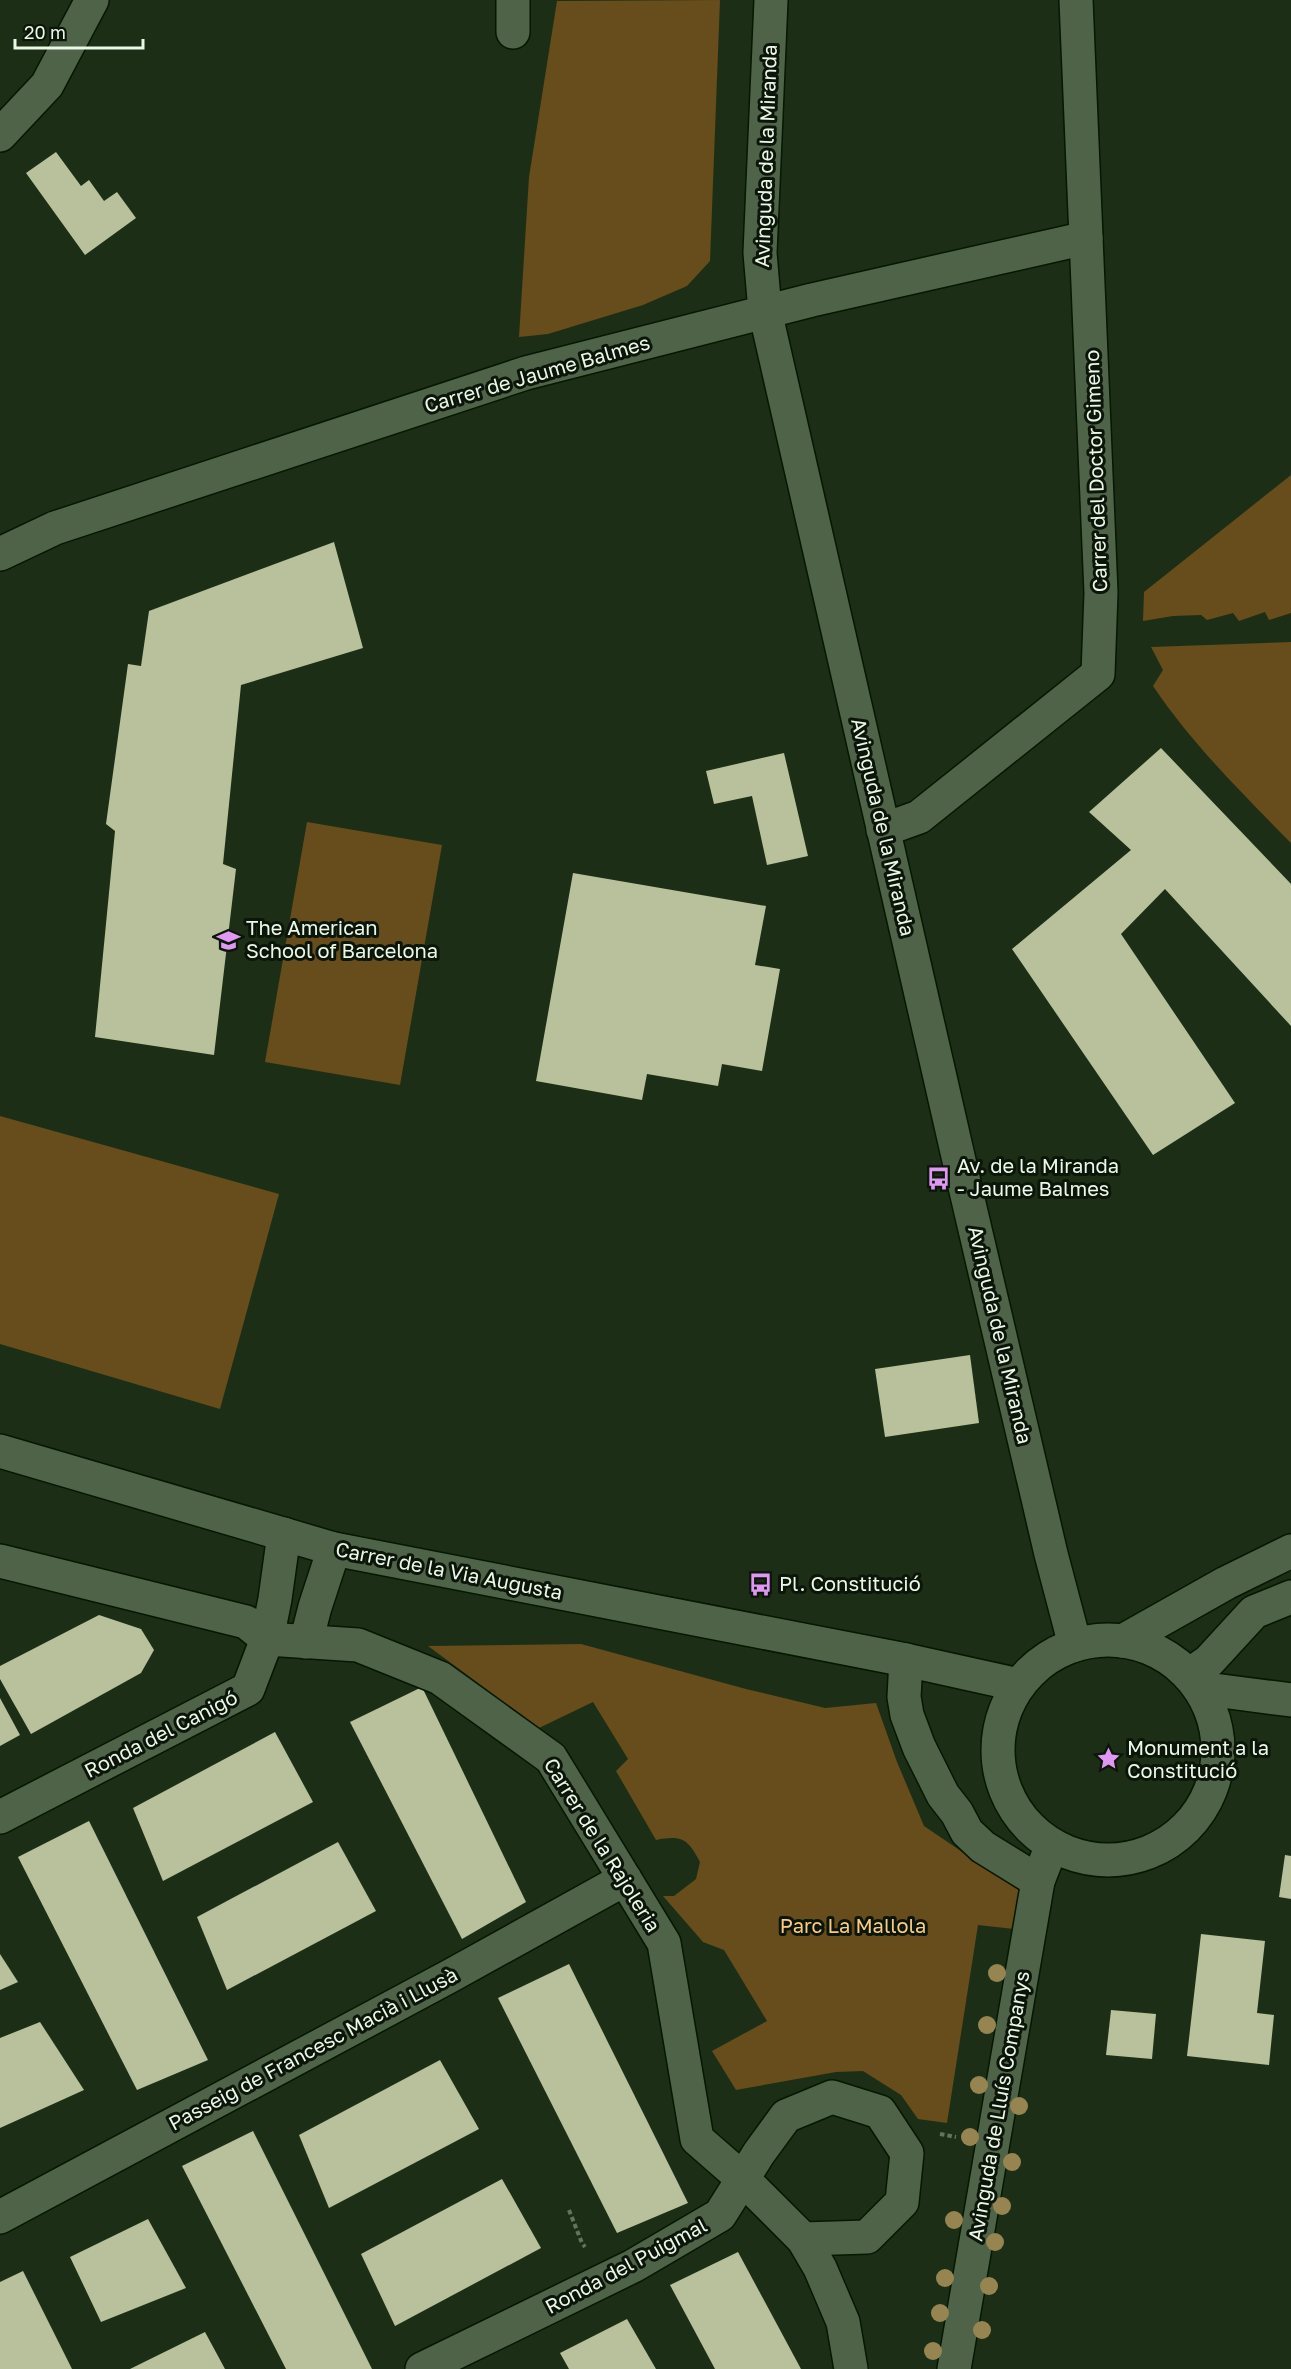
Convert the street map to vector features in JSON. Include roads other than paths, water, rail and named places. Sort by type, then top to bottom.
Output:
[{"type":"street","points":[[0,135],[47,85],[92,0]]},
{"type":"street","name":"Avinguda de la Miranda","points":[[771,0],[760,253],[765,311],[1043,1520],[1075,1645]]},
{"type":"street","name":"Carrer del Doctor Gimeno","points":[[883,830],[919,817],[1098,674],[1101,593],[1076,0]]},
{"type":"street","name":"Carrer de Jaume Balmes","points":[[0,554],[55,528],[526,373],[765,311],[1086,238]]},
{"type":"street","name":"Carrer de la Via Augusta","points":[[0,1451],[334,1549],[906,1660],[1019,1685]]},
{"type":"street","points":[[0,1560],[246,1622],[267,1639],[284,1534]]},
{"type":"street","points":[[306,1642],[334,1549]]},
{"type":"street","points":[[1123,1641],[1226,1583],[1291,1551]]},
{"type":"street","points":[[1194,1682],[1209,1661],[1254,1612],[1291,1597]]},
{"type":"street","name":"Carrer de la Rajoleria","points":[[267,1639],[358,1645],[440,1678],[551,1758],[664,1942],[697,2139],[744,2180]]},
{"type":"street","name":"Ronda del Canigó","points":[[0,1817],[248,1689],[267,1639]]},
{"type":"street","points":[[1099,1640],[1123,1641],[1159,1652],[1175,1662],[1194,1682],[1215,1719],[1219,1755],[1217,1772],[1205,1805],[1183,1832],[1169,1843],[1154,1851],[1120,1860],[1084,1858],[1052,1845],[1024,1822],[1005,1790],[1000,1772],[998,1736],[1006,1709],[1019,1685],[1043,1661],[1075,1645],[1099,1640]]},
{"type":"street","points":[[906,1660],[904,1697],[907,1715],[943,1795],[967,1832],[982,1846],[1038,1881]]},
{"type":"street","points":[[1194,1682],[1291,1700]]},
{"type":"street","name":"Avinguda de Lluís Companys","points":[[954,2369],[1038,1881],[1052,1845]]},
{"type":"street","name":"Passeig de Francesc Macià i Llusà","points":[[0,2217],[450,1976],[625,1879]]},
{"type":"street","points":[[802,2239],[867,2237],[902,2202],[907,2153],[880,2112],[832,2097],[786,2116],[759,2153],[744,2180],[802,2239],[820,2268],[843,2322],[851,2369]]},
{"type":"street","name":"Ronda del Puigmal","points":[[422,2369],[633,2266],[720,2215],[744,2180]]},
{"type":"place","name":"The American School of Barcelona","points":[[228,940]]},
{"type":"place","name":"Av. de la Miranda - Jaume Balmes","points":[[939,1178]]},
{"type":"place","name":"Pl. Constitució","points":[[761,1584]]},
{"type":"place","name":"Monument a la Constitució","points":[[1109,1759]]},
{"type":"park label","name":"Parc La Mallola","points":[[853,1926]]}]
